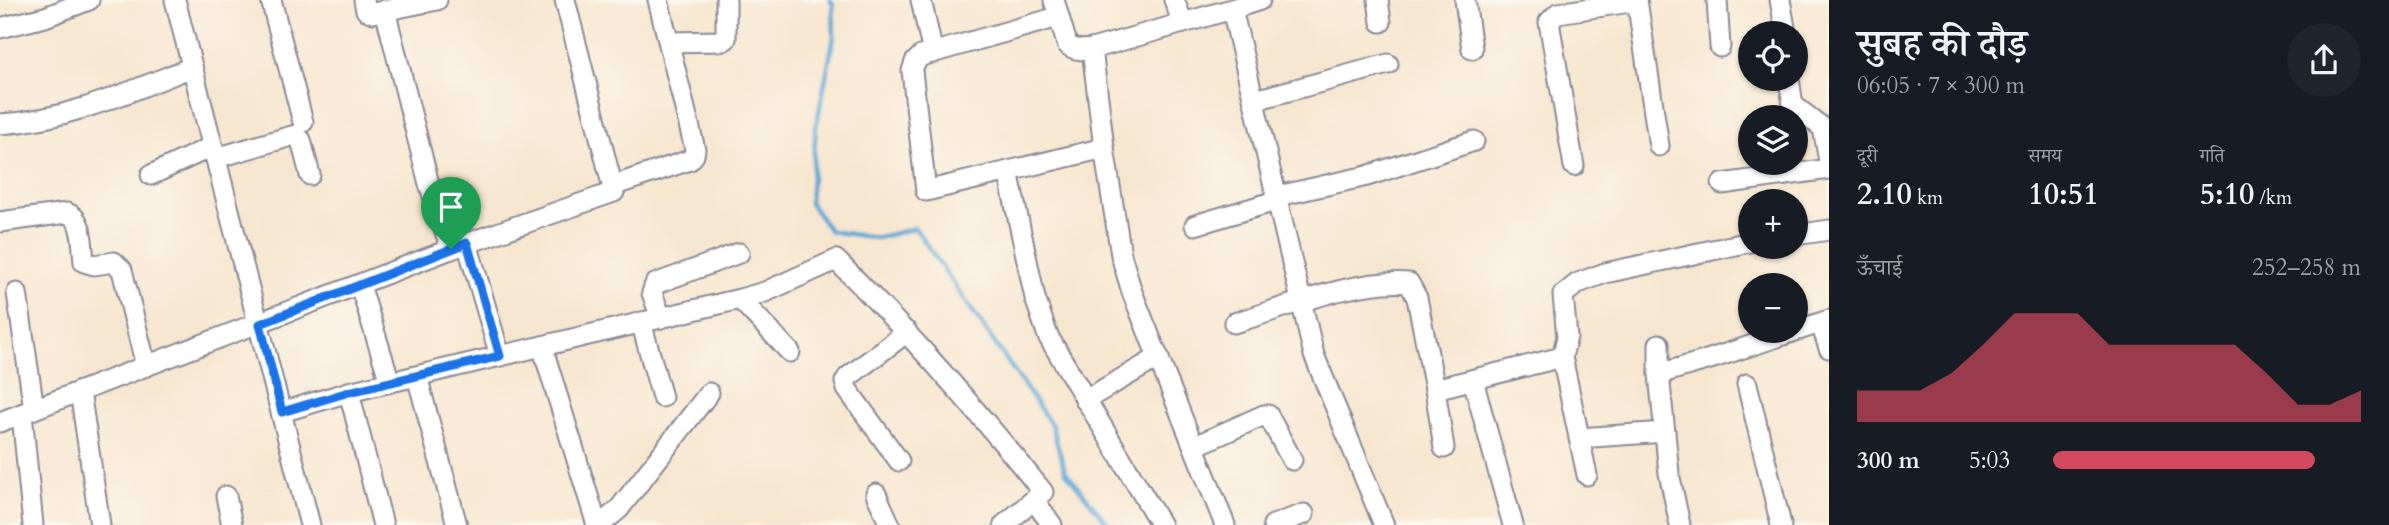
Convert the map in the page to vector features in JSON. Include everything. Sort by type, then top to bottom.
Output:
[{"type":"street","points":[[0,28],[45,17],[89,0]]},
{"type":"street","points":[[175,0],[310,525]]},
{"type":"street","points":[[271,0],[303,122]]},
{"type":"street","points":[[364,0],[366,10],[370,13],[437,0]]},
{"type":"street","points":[[0,422],[459,246],[614,192],[565,0]]},
{"type":"street","points":[[612,186],[690,160],[694,155],[695,149],[658,0]]},
{"type":"street","points":[[669,42],[726,39],[726,0]]},
{"type":"street","points":[[921,0],[933,53]]},
{"type":"street","points":[[1174,0],[1183,23]]},
{"type":"street","points":[[1104,148],[926,191],[912,71],[915,62],[921,56],[1056,8],[1070,48],[1092,49],[1261,0]]},
{"type":"street","points":[[1378,0],[1381,22]]},
{"type":"street","points":[[1465,0],[1472,49]]},
{"type":"street","points":[[1717,0],[1720,47]]},
{"type":"street","points":[[1780,0],[1784,21]]},
{"type":"street","points":[[1574,166],[1549,22],[1558,13],[1637,1],[1659,146]]},
{"type":"street","points":[[1232,9],[1314,355],[1384,525]]},
{"type":"street","points":[[385,10],[429,184],[459,246],[500,356]]},
{"type":"street","points":[[1092,49],[1121,255],[1132,292],[1225,525]]},
{"type":"street","points":[[1255,100],[1388,64]]},
{"type":"street","points":[[0,124],[31,122],[71,113],[192,67]]},
{"type":"street","points":[[1791,91],[1793,105],[1817,121],[1827,136],[1829,161]]},
{"type":"street","points":[[151,175],[215,152],[295,135],[301,139],[310,174]]},
{"type":"street","points":[[1195,225],[1278,198],[1367,176],[1474,141]]},
{"type":"street","points":[[1722,184],[1829,169]]},
{"type":"street","points":[[1008,171],[1041,319],[1055,351],[1161,525]]},
{"type":"street","points":[[0,222],[67,213],[74,215],[79,221],[85,262],[94,265],[114,262],[122,270],[146,366]]},
{"type":"street","points":[[1808,233],[1829,230]]},
{"type":"street","points":[[1587,475],[1562,357],[1567,337],[1563,295],[1578,283],[1605,273],[1738,245]]},
{"type":"street","points":[[661,317],[652,293],[655,284],[739,253]]},
{"type":"street","points":[[282,412],[349,392],[740,299],[765,292],[836,260],[906,332],[994,430],[1043,492],[1004,525]]},
{"type":"street","points":[[1234,323],[1303,302],[1390,282],[1409,283],[1417,298],[1444,448]]},
{"type":"street","points":[[360,285],[390,382]]},
{"type":"street","points":[[17,293],[28,412],[33,525]]},
{"type":"street","points":[[740,299],[790,352]]},
{"type":"street","points":[[641,322],[662,397]]},
{"type":"street","points":[[1659,374],[1825,322],[1829,348]]},
{"type":"street","points":[[899,461],[847,389],[845,382],[906,332]]},
{"type":"street","points":[[1659,344],[1659,374],[1669,473],[1680,525]]},
{"type":"street","points":[[542,346],[601,525],[619,509],[709,393]]},
{"type":"street","points":[[1085,400],[1159,357]]},
{"type":"street","points":[[1434,389],[1562,357]]},
{"type":"street","points":[[417,376],[457,525]]},
{"type":"street","points":[[1473,380],[1513,525]]},
{"type":"street","points":[[1746,384],[1780,525]]},
{"type":"street","points":[[80,391],[100,525]]},
{"type":"street","points":[[349,392],[383,525]]},
{"type":"street","points":[[1195,446],[1268,415],[1292,460]]},
{"type":"street","points":[[1579,438],[1665,432]]},
{"type":"street","points":[[876,494],[890,525]]},
{"type":"street","points":[[226,496],[232,525]]},
{"type":"street","points":[[1034,500],[1052,525]]},
{"type":"street","points":[[1273,525],[1304,514]]},
{"type":"waterway","points":[[830,0],[833,4],[834,37],[816,127],[810,203],[830,231],[877,238],[915,228],[1052,426],[1065,471],[1109,525]]},
{"type":"route","points":[[467,243],[500,356],[349,392],[282,412],[260,324],[451,249],[467,243]]}]
